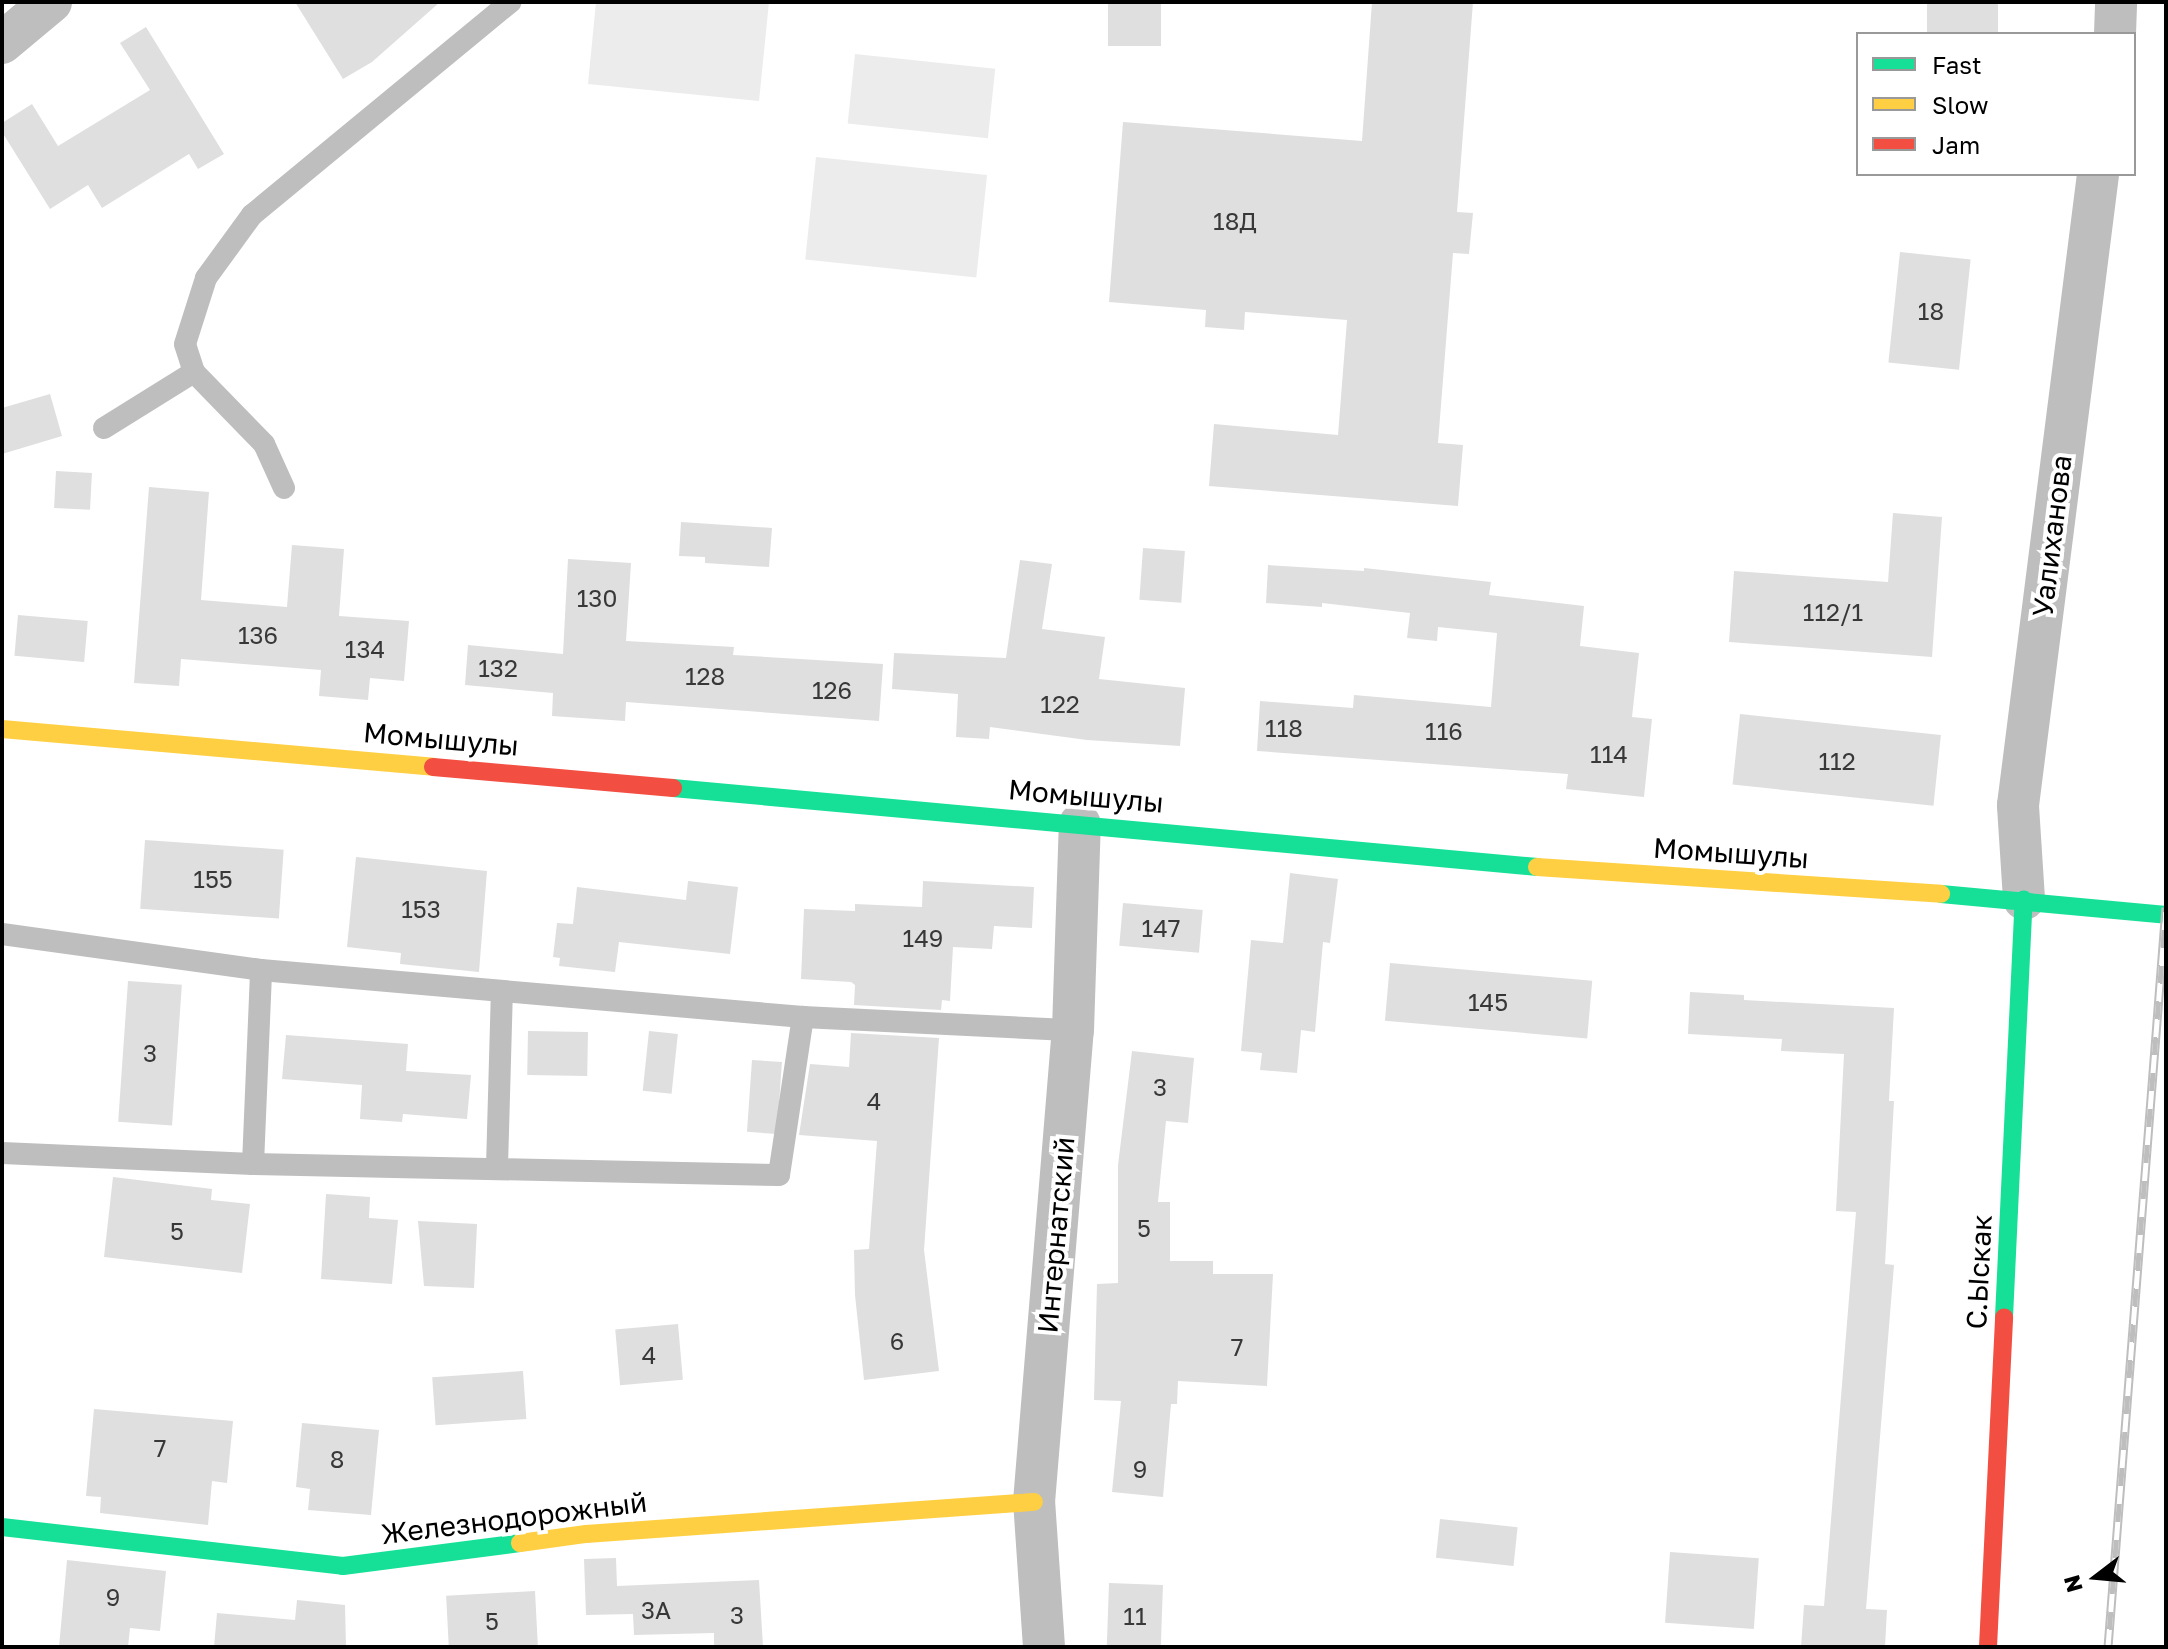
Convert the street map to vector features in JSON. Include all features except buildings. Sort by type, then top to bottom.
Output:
[{"type":"main road","name":"Момышулы","points":[[2,729],[1586,872],[2024,899],[2166,915]]},
{"type":"main road","name":"С.Ыскак","points":[[1988,1647],[2024,899]]},
{"type":"main road","name":"Железнодорожный","points":[[2,1527],[343,1566],[586,1534],[1034,1502]]},
{"type":"street","points":[[2,43],[51,2]]},
{"type":"street","points":[[2115,32],[2116,2]]},
{"type":"street","name":"Уалиханова","points":[[2024,899],[2018,805],[2098,176]]},
{"type":"street","name":"Интернатский","points":[[1044,1647],[1034,1502],[1073,1030],[1080,824]]},
{"type":"lane","points":[[284,488],[264,444],[194,372],[185,344],[206,278],[252,215],[510,2]]},
{"type":"lane","points":[[104,428],[194,372]]},
{"type":"lane","points":[[2,934],[261,970],[803,1017],[1073,1030]]},
{"type":"lane","points":[[253,1164],[261,970]]},
{"type":"lane","points":[[497,1167],[502,991]]},
{"type":"lane","points":[[2,1153],[253,1164],[779,1175],[803,1017]]},
{"type":"shaded area","points":[[596,2],[769,2],[759,101],[588,84]]},
{"type":"shaded area","points":[[855,54],[995,69],[988,138],[848,124]]},
{"type":"shaded area","points":[[816,157],[987,175],[976,277],[805,259]]},
{"type":"railway","points":[[2108,1647],[2166,907]]},
{"type":"traffic: fast","points":[[673,788],[1537,867]]},
{"type":"traffic: fast","points":[[1941,894],[2166,915]]},
{"type":"traffic: fast","points":[[2004,1317],[2024,899]]},
{"type":"traffic: fast","points":[[2,1527],[343,1566],[520,1543]]},
{"type":"traffic: slow","points":[[2,729],[433,767]]},
{"type":"traffic: slow","points":[[1537,867],[1941,894]]},
{"type":"traffic: slow","points":[[520,1543],[586,1534],[1034,1502]]},
{"type":"traffic: jam","points":[[433,767],[673,788]]},
{"type":"traffic: jam","points":[[1988,1647],[2004,1317]]}]
